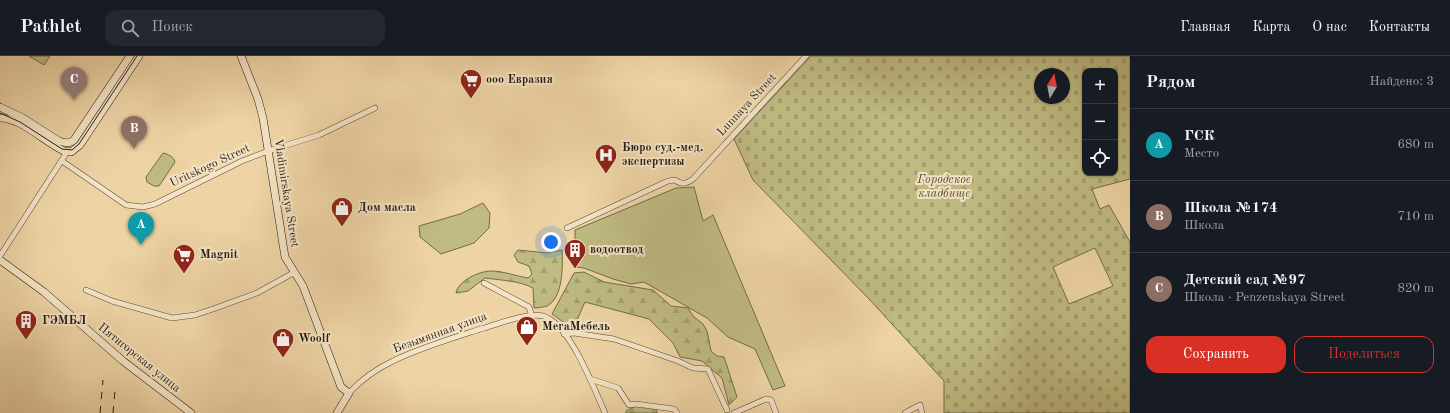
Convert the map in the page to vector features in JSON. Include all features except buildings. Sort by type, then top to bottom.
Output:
[{"type":"main road","points":[[67,152],[70,143],[74,140],[130,56]]},
{"type":"main road","points":[[0,118],[19,124],[60,150],[67,152],[74,151],[80,145],[139,56]]},
{"type":"main road","name":"Vladimirskaya Street","points":[[241,56],[258,99],[285,257],[303,286],[341,387],[349,393]]},
{"type":"main road","points":[[0,107],[22,118],[59,141],[70,143]]},
{"type":"main road","name":"Пятигорская улица","points":[[0,260],[44,292],[123,361],[191,413]]},
{"type":"main road","name":"Безымянная улица","points":[[337,413],[349,393]]},
{"type":"street","name":"Lunnaya Street","points":[[567,228],[668,181],[675,180],[680,184],[685,184],[693,179],[806,56]]},
{"type":"street","name":"Uritskogo Street","points":[[62,161],[126,205],[143,207],[155,204],[242,161],[319,135],[375,108]]},
{"type":"street","points":[[0,256],[23,218],[67,152]]},
{"type":"street","points":[[86,290],[112,301],[172,318],[195,315],[220,307],[257,293],[295,272]]},
{"type":"street","points":[[484,282],[529,307],[532,316]]},
{"type":"street","name":"Безымянная улица","points":[[349,393],[360,381],[392,361],[424,348],[512,319],[542,315],[557,324],[575,351],[590,379],[605,413]]},
{"type":"street","points":[[564,334],[574,333],[614,339],[678,361],[693,368],[708,369],[725,412],[733,413],[766,399],[771,400],[776,413]]},
{"type":"street","points":[[590,379],[618,388],[629,405],[636,404],[674,409],[677,413]]},
{"type":"street","points":[[905,413],[920,405],[922,413]]},
{"type":"green space","points":[[29,56],[50,56],[44,65]]},
{"type":"green space","name":"Городское кладбище","points":[[811,56],[1130,56],[1130,179],[1092,189],[1100,209],[1109,205],[1130,242],[1130,413],[944,413],[944,381],[870,300],[753,180],[734,139]],"holes":[[[1095,248],[1113,286],[1069,304],[1053,267]]]},
{"type":"green space","points":[[163,153],[170,156],[175,162],[159,186],[154,186],[147,182],[146,177]]},
{"type":"green space","points":[[694,187],[703,221],[713,215],[785,386],[773,390],[755,349],[728,337],[707,318],[644,282],[631,284],[584,268],[575,267],[575,230],[676,188]]},
{"type":"green space","points":[[483,203],[490,213],[489,228],[474,243],[441,254],[420,237],[419,226],[460,214]]},
{"type":"green space","points":[[518,250],[547,253],[562,250],[562,273],[559,289],[552,302],[547,306],[534,308],[533,288],[510,281],[485,278],[468,291],[456,293],[461,284],[465,281],[486,271],[500,272],[528,278],[532,274],[529,266],[518,262],[514,255]]},
{"type":"green space","points":[[584,272],[604,282],[653,290],[671,306],[688,308],[693,316],[703,324],[707,331],[711,351],[717,356],[724,357],[737,397],[729,405],[722,378],[702,361],[680,357],[673,343],[649,319],[585,302],[573,329],[552,314],[574,273]]},
{"type":"green space","points":[[637,405],[657,408],[657,413],[626,413],[626,411]]},
{"type":"tram line","points":[[0,113],[20,122],[62,149],[72,150],[79,144],[137,56]]},
{"type":"railway","points":[[100,413],[103,380]]},
{"type":"railway","points":[[113,413],[115,390]]},
{"type":"place","name":"Детский сад №97","points":[[74,100]]},
{"type":"place","name":"ооо Евразия","points":[[471,100]]},
{"type":"place","name":"Школа №174","points":[[134,149]]},
{"type":"place","name":"Бюро суд.-мед. экспертизы","points":[[606,174]]},
{"type":"place","name":"Дом масла","points":[[342,228]]},
{"type":"place","name":"ГСК","points":[[141,245]]},
{"type":"place","name":"водоотвод","points":[[575,270]]},
{"type":"place","name":"Magnit","points":[[184,274]]},
{"type":"place","name":"ГЭМБЛ","points":[[26,340]]},
{"type":"place","name":"МегаМебель","points":[[527,346]]},
{"type":"place","name":"Woolf","points":[[283,358]]}]
